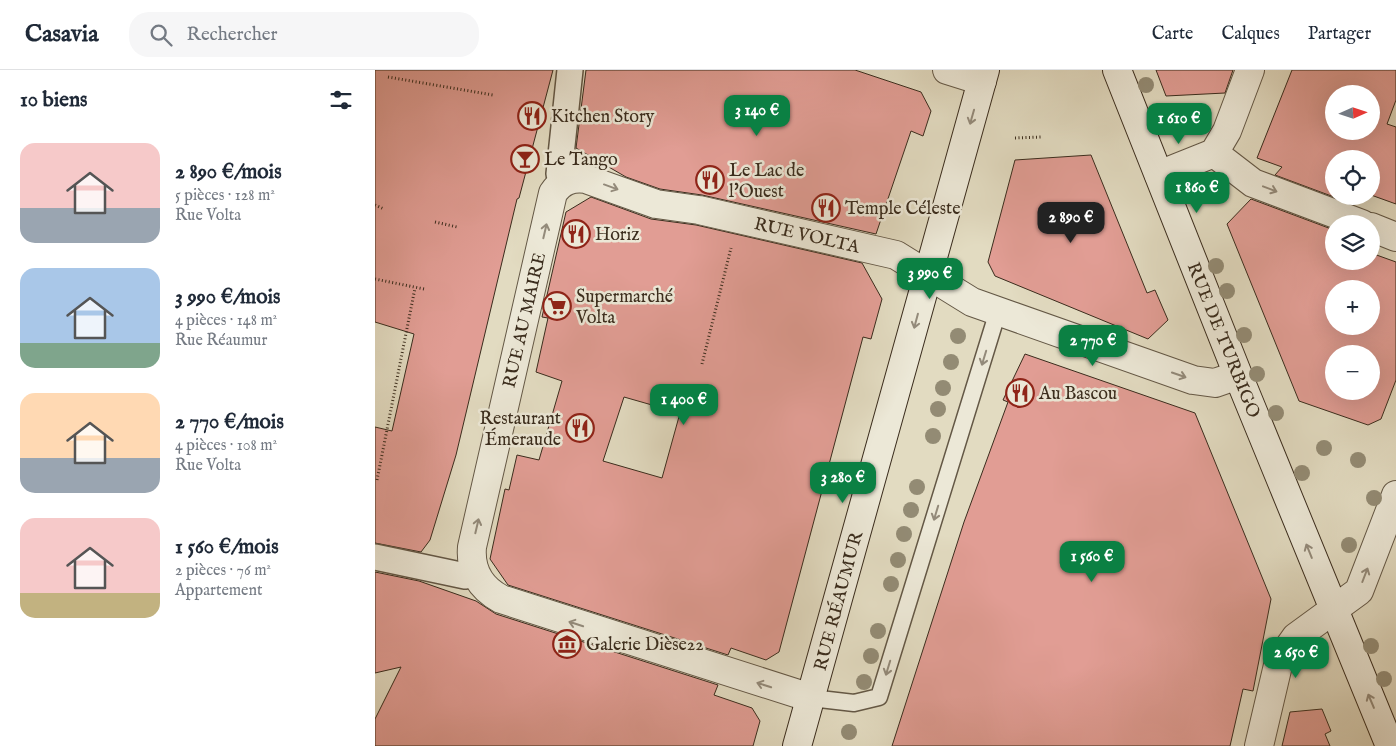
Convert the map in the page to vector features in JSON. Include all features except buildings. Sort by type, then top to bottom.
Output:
[{"type":"street","points":[[564,182],[559,174],[570,70]]},
{"type":"street","points":[[947,70],[983,76]]},
{"type":"street","name":"RUE DE TURBIGO","points":[[1117,70],[1238,375],[1390,746]]},
{"type":"street","points":[[1159,175],[1214,153],[1227,131],[1250,70]]},
{"type":"street","name":"RUE RÉAUMUR","points":[[797,746],[983,76]]},
{"type":"street","points":[[1214,153],[1253,182],[1339,215]]},
{"type":"street","name":"RUE VOLTA","points":[[564,182],[577,178],[586,178],[656,204],[699,210],[896,255],[972,302],[1193,380],[1215,383],[1238,375]]},
{"type":"street","name":"RUE AU MAIRE","points":[[474,574],[472,547],[553,193],[564,182]]},
{"type":"street","points":[[1380,231],[1396,237]]},
{"type":"street","points":[[1259,746],[1279,661],[1297,637],[1359,591],[1396,495]]},
{"type":"street","points":[[375,557],[465,576],[474,574],[484,587],[501,599],[811,698]]},
{"type":"lane","points":[[811,698],[854,703],[879,697],[998,311]]},
{"type":"path","points":[[388,76],[493,95]]},
{"type":"path","points":[[1170,112],[1197,111]]},
{"type":"path","points":[[1015,138],[1041,137]]},
{"type":"path","points":[[375,205],[384,209]]},
{"type":"path","points":[[435,222],[457,227]]},
{"type":"path","points":[[702,364],[733,240]]},
{"type":"path","points":[[375,279],[424,289]]},
{"type":"path","points":[[377,480],[415,288]]},
{"type":"place","name":"Kitchen Story","points":[[532,116]]},
{"type":"place","name":"Le Tango","points":[[525,159]]},
{"type":"place","name":"Le Lac de l'Ouest","points":[[710,180]]},
{"type":"place","name":"Temple Céleste","points":[[826,208]]},
{"type":"place","name":"Horiz","points":[[576,234]]},
{"type":"place","name":"Supermarché Volta","points":[[557,306]]},
{"type":"place","name":"Au Bascou","points":[[1020,393]]},
{"type":"place","name":"Restaurant Émeraude","points":[[580,428]]},
{"type":"place","name":"Galerie Dièse22","points":[[567,644]]}]
